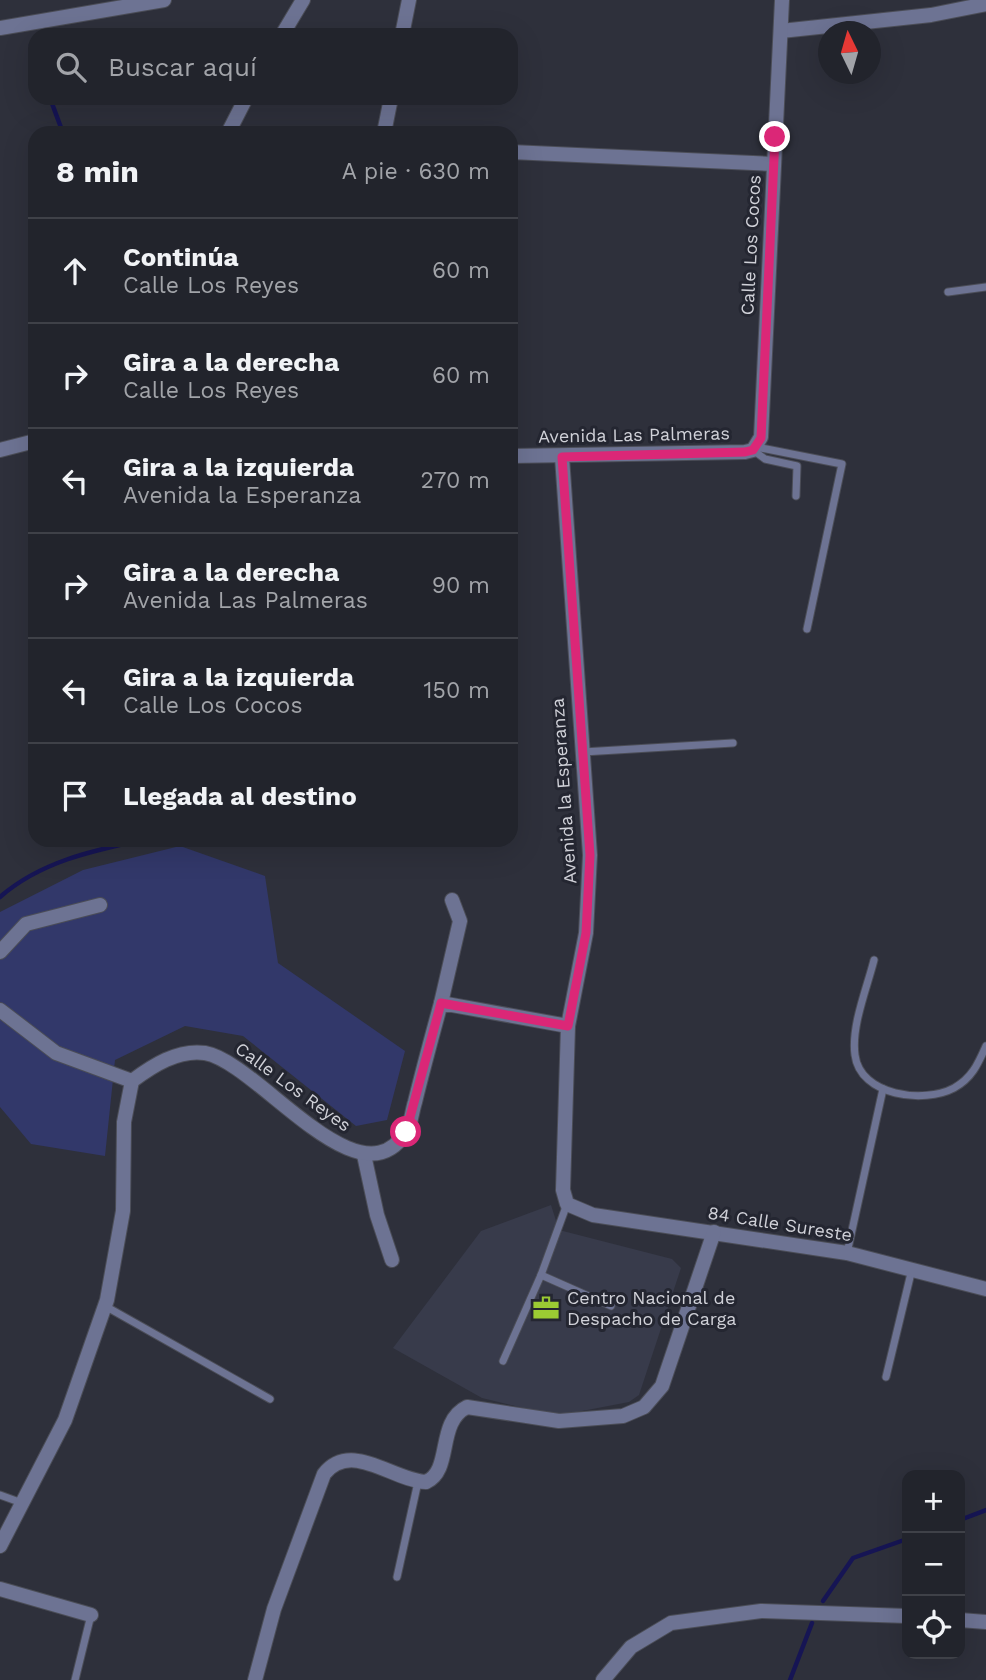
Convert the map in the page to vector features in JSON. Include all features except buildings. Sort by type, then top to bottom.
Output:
[{"type":"street","points":[[0,29],[164,0]]},
{"type":"street","points":[[286,28],[303,0]]},
{"type":"street","points":[[403,28],[409,0]]},
{"type":"street","name":"Calle Los Cocos","points":[[754,449],[761,438],[782,0]]},
{"type":"street","points":[[781,31],[931,15],[986,4]]},
{"type":"street","points":[[232,126],[242,105]]},
{"type":"street","points":[[385,126],[390,105]]},
{"type":"street","points":[[518,152],[774,164]]},
{"type":"street","points":[[0,450],[28,443]]},
{"type":"street","name":"Avenida Las Palmeras","points":[[518,456],[562,457],[754,449]]},
{"type":"street","name":"Avenida la Esperanza","points":[[562,457],[590,893],[586,933],[568,1026],[563,1190],[567,1205]]},
{"type":"street","points":[[392,1260],[377,1215],[364,1155],[388,1150],[406,1132],[460,921],[452,900]]},
{"type":"street","points":[[0,952],[26,924],[100,905]]},
{"type":"street","points":[[441,1003],[568,1026]]},
{"type":"street","points":[[0,1010],[56,1053],[132,1081],[124,1122],[123,1211],[105,1306],[65,1420],[0,1546]]},
{"type":"street","name":"Calle Los Reyes","points":[[132,1081],[153,1065],[179,1055],[203,1053],[229,1060],[337,1146],[364,1155]]},
{"type":"street","name":"84 Calle Sureste","points":[[567,1205],[593,1215],[847,1253],[986,1289]]},
{"type":"street","points":[[255,1680],[274,1609],[324,1474],[334,1462],[345,1458],[358,1461],[418,1482],[434,1479],[450,1422],[458,1411],[467,1407],[559,1421],[623,1416],[644,1407],[662,1386],[714,1232]]},
{"type":"street","points":[[0,1589],[91,1615]]},
{"type":"street","points":[[603,1680],[631,1647],[671,1623],[761,1611],[902,1616]]},
{"type":"street","points":[[965,1620],[986,1622]]},
{"type":"lane","points":[[948,292],[986,287]]},
{"type":"lane","points":[[754,449],[765,459],[797,466],[796,496]]},
{"type":"lane","points":[[754,449],[842,464],[807,629]]},
{"type":"lane","points":[[582,752],[733,743]]},
{"type":"lane","points":[[874,960],[858,1028],[855,1055],[865,1078],[883,1089],[916,1094],[955,1087],[974,1073],[986,1046]]},
{"type":"lane","points":[[847,1253],[883,1089]]},
{"type":"lane","points":[[503,1361],[541,1275],[567,1205]]},
{"type":"lane","points":[[886,1377],[912,1268]]},
{"type":"lane","points":[[541,1275],[611,1306]]},
{"type":"lane","points":[[105,1306],[270,1399]]},
{"type":"lane","points":[[397,1577],[418,1482]]},
{"type":"lane","points":[[0,1494],[22,1503]]},
{"type":"lane","points":[[75,1680],[91,1615]]},
{"type":"shaded area","points":[[183,847],[265,876],[278,963],[405,1051],[387,1120],[356,1126],[243,1036],[185,1026],[115,1060],[105,1156],[31,1144],[0,1107],[0,912],[83,870]]},
{"type":"shaded area","name":"Centro Nacional de Despacho de Carga","points":[[551,1205],[559,1230],[672,1259],[681,1268],[639,1395],[629,1402],[556,1416],[482,1398],[393,1348],[481,1231]]},
{"type":"waterway","points":[[53,105],[60,126]]},
{"type":"waterway","points":[[0,897],[15,885],[49,866],[114,847]]},
{"type":"waterway","points":[[965,1518],[986,1510]]},
{"type":"waterway","points":[[823,1601],[853,1558],[902,1541]]},
{"type":"waterway","points":[[790,1680],[812,1623]]},
{"type":"place","name":"Centro Nacional de Despacho de Carga","points":[[546,1308]]},
{"type":"route","points":[[406,1132],[441,1003],[568,1026],[586,933],[590,855],[562,457],[745,452],[756,447],[761,438],[775,137]]}]
